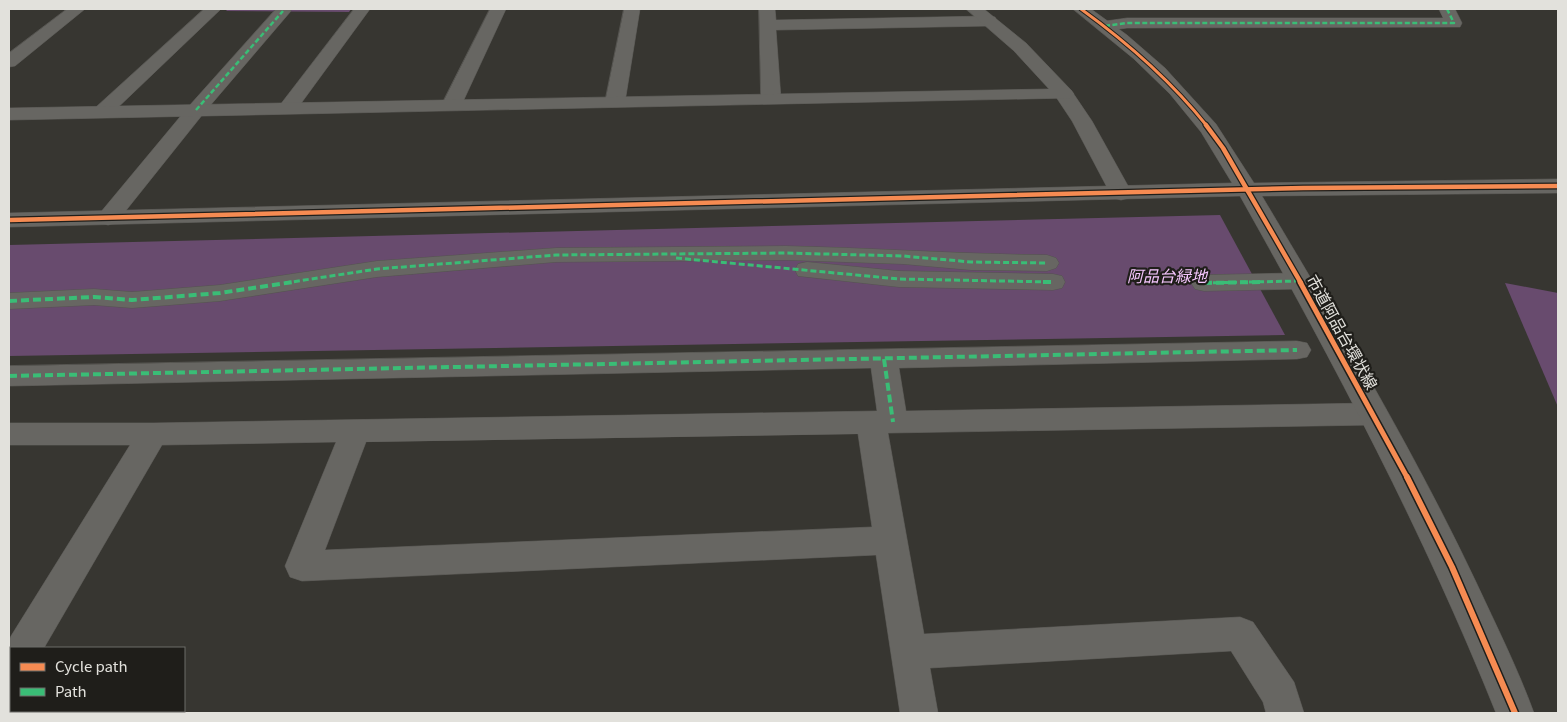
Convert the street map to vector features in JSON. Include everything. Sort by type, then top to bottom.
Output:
[{"type":"street","points":[[9,62],[77,9]]},
{"type":"street","points":[[102,112],[213,9]]},
{"type":"street","points":[[288,109],[362,9]]},
{"type":"street","points":[[451,106],[498,9]]},
{"type":"street","points":[[615,102],[632,9]]},
{"type":"street","points":[[974,9],[1034,60],[1064,94],[1089,132],[1121,193]]},
{"type":"street","name":"市道阿品台環状線","points":[[1081,9],[1156,68],[1187,101],[1217,138],[1299,281],[1428,516],[1492,652],[1516,713]]},
{"type":"street","points":[[1105,26],[1127,23],[1454,22],[1447,9]]},
{"type":"street","points":[[108,218],[196,110],[283,11]]},
{"type":"street","points":[[771,99],[767,17],[989,21]]},
{"type":"street","points":[[9,114],[1064,94]]},
{"type":"street","points":[[9,220],[1247,190],[1513,185],[1558,186]]},
{"type":"street","points":[[9,301],[161,297],[295,283],[376,269],[624,253],[899,279],[1050,273]]},
{"type":"street","points":[[1204,283],[1299,281]]},
{"type":"street","points":[[9,376],[1297,350]]},
{"type":"street","points":[[884,359],[882,422],[890,540],[918,713]]},
{"type":"street","points":[[9,434],[153,434],[1373,414]]},
{"type":"street","points":[[355,431],[302,566],[890,540]]},
{"type":"street","points":[[25,647],[153,434]]},
{"type":"street","points":[[908,652],[1240,634],[1281,695],[1285,713]]},
{"type":"green space","points":[[228,9],[351,9],[349,12],[226,11]]},
{"type":"green space","name":"阿品台緑地","points":[[1220,215],[1285,335],[9,356],[9,245]]},
{"type":"green space","points":[[1505,283],[1558,293],[1558,407]]},
{"type":"marked path","points":[[1105,26],[1127,23],[1454,23],[1447,9]]},
{"type":"marked path","points":[[196,110],[283,11]]},
{"type":"marked path","points":[[9,301],[94,297],[132,300],[220,293],[377,269],[556,255],[786,253],[903,256],[971,262],[1047,263]]},
{"type":"marked path","points":[[676,258],[899,279],[1053,282]]},
{"type":"marked path","points":[[1204,283],[1299,281]]},
{"type":"marked path","points":[[9,376],[1297,350]]},
{"type":"marked path","points":[[884,359],[893,422]]},
{"type":"cycle path","points":[[1081,9],[1121,39],[1159,72],[1193,108],[1223,148],[1342,355],[1417,496],[1485,639],[1515,713]]},
{"type":"cycle path","points":[[9,220],[1303,188],[1558,186]]}]
